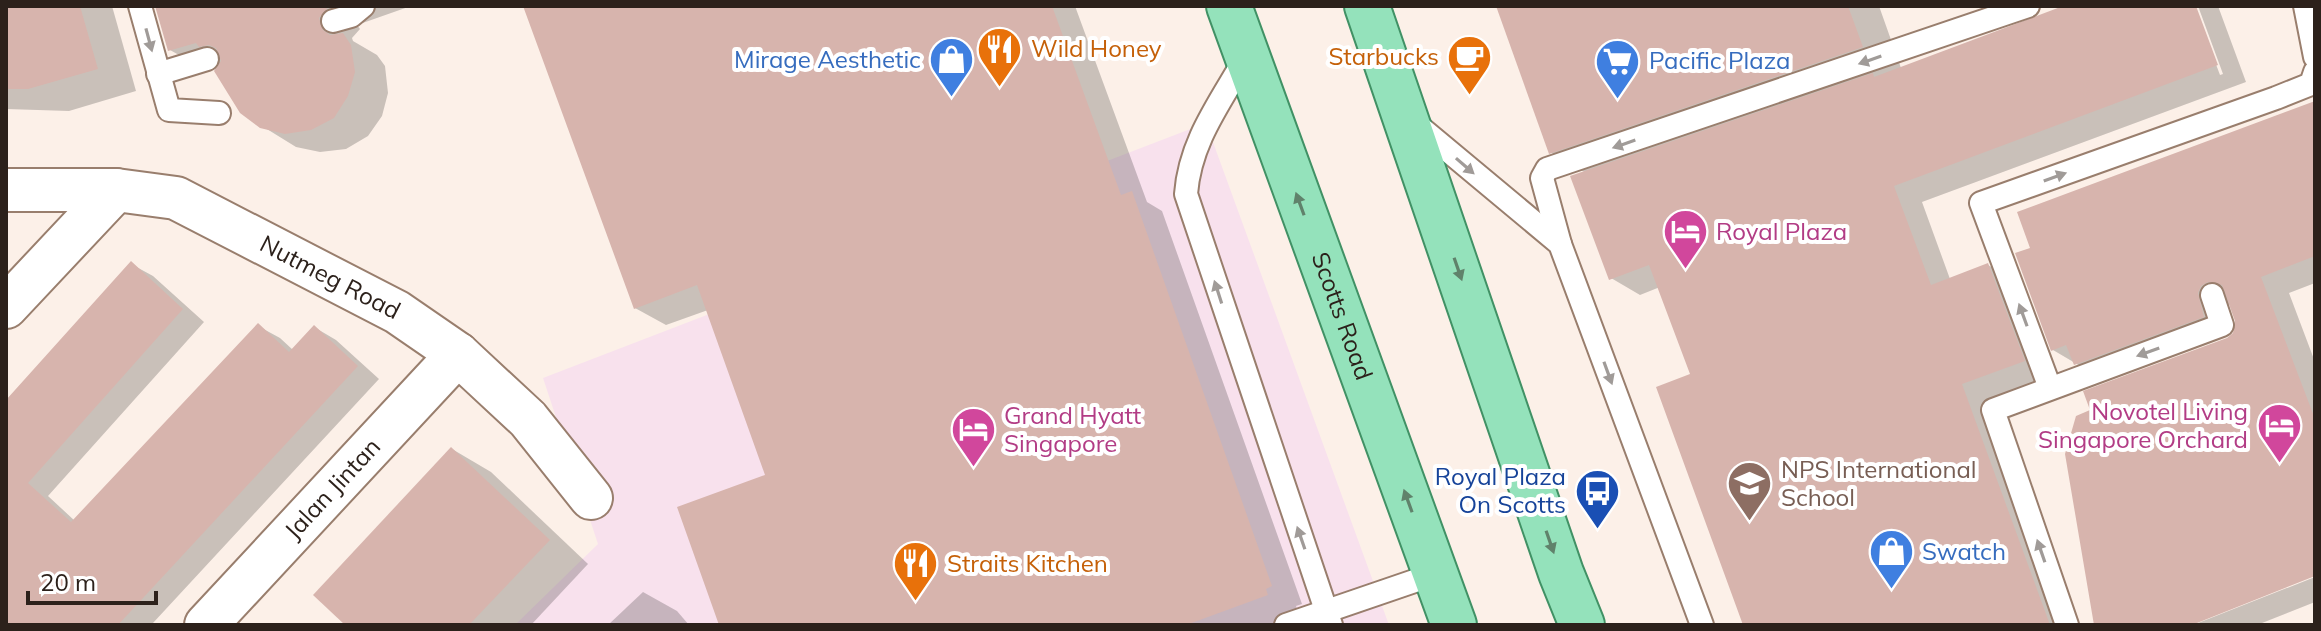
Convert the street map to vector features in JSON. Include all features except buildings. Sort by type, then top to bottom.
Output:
[{"type":"main road","name":"Scotts Road","points":[[1229,6],[1454,625]]},
{"type":"main road","points":[[1367,6],[1561,573],[1582,625]]},
{"type":"street","name":"Nutmeg Road","points":[[6,190],[116,190],[176,198],[397,312],[458,354],[528,419],[591,498]]},
{"type":"street","points":[[6,307],[116,190]]},
{"type":"street","name":"Jalan Jintan","points":[[206,625],[458,354]]},
{"type":"lane","points":[[140,6],[169,110],[219,113]]},
{"type":"lane","points":[[333,21],[351,16],[363,6]]},
{"type":"lane","points":[[1702,625],[1560,244],[1542,178],[1547,169],[2028,6]]},
{"type":"lane","points":[[2305,6],[2315,57]]},
{"type":"lane","points":[[1246,57],[1200,136],[1188,168],[1186,194],[1329,618]]},
{"type":"lane","points":[[158,74],[207,59]]},
{"type":"lane","points":[[2050,388],[1981,203],[2165,147],[2279,105],[2311,84],[2315,72]]},
{"type":"lane","points":[[1406,115],[1560,244]]},
{"type":"lane","points":[[2067,625],[1993,410],[2222,325],[2212,295]]},
{"type":"lane","points":[[1286,625],[1329,618],[1435,574]]},
{"type":"shaded area","points":[[1206,123],[1389,625],[515,625],[598,544],[543,378]]},
{"type":"place","name":"Wild Honey","points":[[1000,88]]},
{"type":"place","name":"Starbucks","points":[[1470,96]]},
{"type":"place","name":"Mirage Aesthetic","points":[[952,99]]},
{"type":"place","name":"Pacific Plaza","points":[[1618,100]]},
{"type":"place","name":"Royal Plaza","points":[[1685,271]]},
{"type":"place","name":"Novotel Living Singapore Orchard","points":[[2279,465]]},
{"type":"place","name":"Grand Hyatt Singapore","points":[[973,469]]},
{"type":"place","name":"NPS International School","points":[[1750,523]]},
{"type":"place","name":"Royal Plaza On Scotts","points":[[1597,530]]},
{"type":"place","name":"Swatch","points":[[1891,591]]},
{"type":"place","name":"Straits Kitchen","points":[[916,603]]}]
